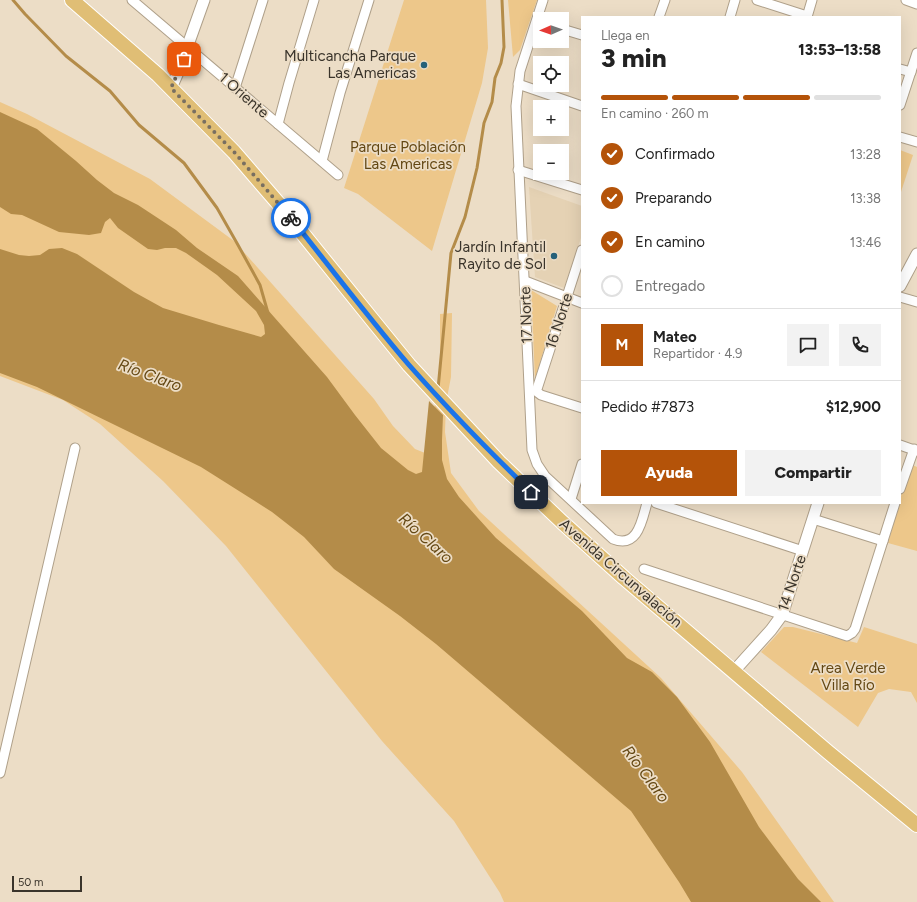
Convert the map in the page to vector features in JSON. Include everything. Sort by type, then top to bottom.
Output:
[{"type":"main road","name":"Avenida Circunvalación","points":[[72,0],[143,61],[234,152],[258,179],[409,365],[505,467],[593,550],[828,752],[917,825]]},
{"type":"street","name":"1 Oriente","points":[[132,0],[144,4],[188,47],[338,175]]},
{"type":"street","points":[[171,88],[188,47],[204,0]]},
{"type":"street","points":[[235,88],[263,0]]},
{"type":"street","points":[[278,124],[290,76],[314,0]]},
{"type":"street","points":[[322,161],[344,80],[369,0]]},
{"type":"street","name":"17 Norte","points":[[541,12],[544,0]]},
{"type":"street","points":[[659,16],[665,0]]},
{"type":"street","points":[[730,16],[735,0]]},
{"type":"street","points":[[757,0],[804,16]]},
{"type":"street","points":[[807,16],[812,0]]},
{"type":"street","points":[[906,0],[917,4]]},
{"type":"street","points":[[569,31],[581,35]]},
{"type":"street","name":"17 Norte","points":[[533,35],[524,59],[518,84],[516,106],[532,450],[541,470],[610,536],[618,540],[626,540],[638,532],[647,504]]},
{"type":"street","points":[[901,102],[917,53]]},
{"type":"street","points":[[901,69],[911,72]]},
{"type":"street","points":[[518,84],[581,106]]},
{"type":"street","points":[[901,137],[917,142]]},
{"type":"street","points":[[518,170],[581,190]]},
{"type":"street","name":"16 Norte","points":[[581,253],[537,386],[537,392],[541,395],[581,408]]},
{"type":"street","points":[[901,284],[917,254]]},
{"type":"street","points":[[525,281],[581,303]]},
{"type":"street","points":[[901,297],[917,302]]},
{"type":"street","points":[[901,445],[916,450],[901,487]]},
{"type":"street","points":[[0,774],[75,448]]},
{"type":"street","points":[[571,499],[581,467]]},
{"type":"street","points":[[659,504],[803,551]]},
{"type":"street","name":"14 Norte","points":[[734,671],[782,615],[818,504]]},
{"type":"street","points":[[644,569],[845,636],[850,635],[855,629],[895,504]]},
{"type":"street","points":[[813,519],[883,541]]},
{"type":"shaded area","name":"Jardín Infantil Rayito de Sol","points":[[529,187],[581,206],[581,238],[564,288],[535,277]]},
{"type":"green space","name":"Parque Población Las Americas","points":[[404,0],[486,0],[488,48],[482,83],[432,251],[358,194],[344,188]]},
{"type":"green space","points":[[508,0],[537,0],[520,50],[513,57]]},
{"type":"green space","points":[[0,102],[27,114],[150,179],[234,241],[374,399],[393,426],[415,449],[425,453],[440,373],[440,314],[452,313],[451,377],[446,403],[445,432],[451,473],[479,511],[661,678],[742,772],[834,902],[504,902],[500,893],[454,821],[382,741],[226,546],[163,481],[100,424],[63,400],[0,376]]},
{"type":"green space","points":[[901,150],[913,155],[901,192]]},
{"type":"green space","points":[[531,290],[557,306],[535,379]]},
{"type":"green space","points":[[910,464],[917,467],[917,551],[888,543],[899,504],[901,504],[901,496]]},
{"type":"green space","name":"Area Verde Villa Río","points":[[784,627],[793,627],[857,643],[864,627],[917,644],[917,703],[911,692],[889,689],[878,693],[858,727],[761,652]]},
{"type":"water","name":"Río Claro","points":[[0,112],[37,129],[114,193],[138,205],[176,230],[197,248],[238,276],[327,377],[381,448],[408,470],[416,474],[422,472],[429,401],[443,415],[442,460],[447,479],[459,497],[496,538],[582,611],[627,658],[652,672],[677,697],[710,742],[759,827],[798,879],[821,902],[691,902],[631,811],[436,644],[400,616],[334,569],[304,537],[272,512],[201,467],[37,387],[0,373],[0,249],[19,255],[29,256],[40,255],[49,249],[62,248],[77,254],[134,292],[163,308],[261,337],[265,334],[264,325],[256,311],[217,275],[186,253],[176,248],[157,250],[148,249],[118,228],[110,218],[105,222],[101,233],[89,235],[59,232],[22,215],[11,214],[0,207]]},
{"type":"waterway","points":[[13,0],[66,56],[110,91],[139,125],[184,163],[217,208],[238,245],[260,285],[268,313]]},
{"type":"waterway","points":[[438,389],[451,253],[465,217],[477,168],[484,123],[492,102],[495,78],[501,63],[504,47],[502,0]]},
{"type":"way so far","points":[[184,59],[171,88],[234,152],[291,218]]},
{"type":"place","name":"Multicancha Parque Las Americas","points":[[424,65]]},
{"type":"place","name":"Jardín Infantil Rayito de Sol","points":[[554,256]]},
{"type":"route","points":[[291,218],[409,365],[499,462],[531,492]]}]
